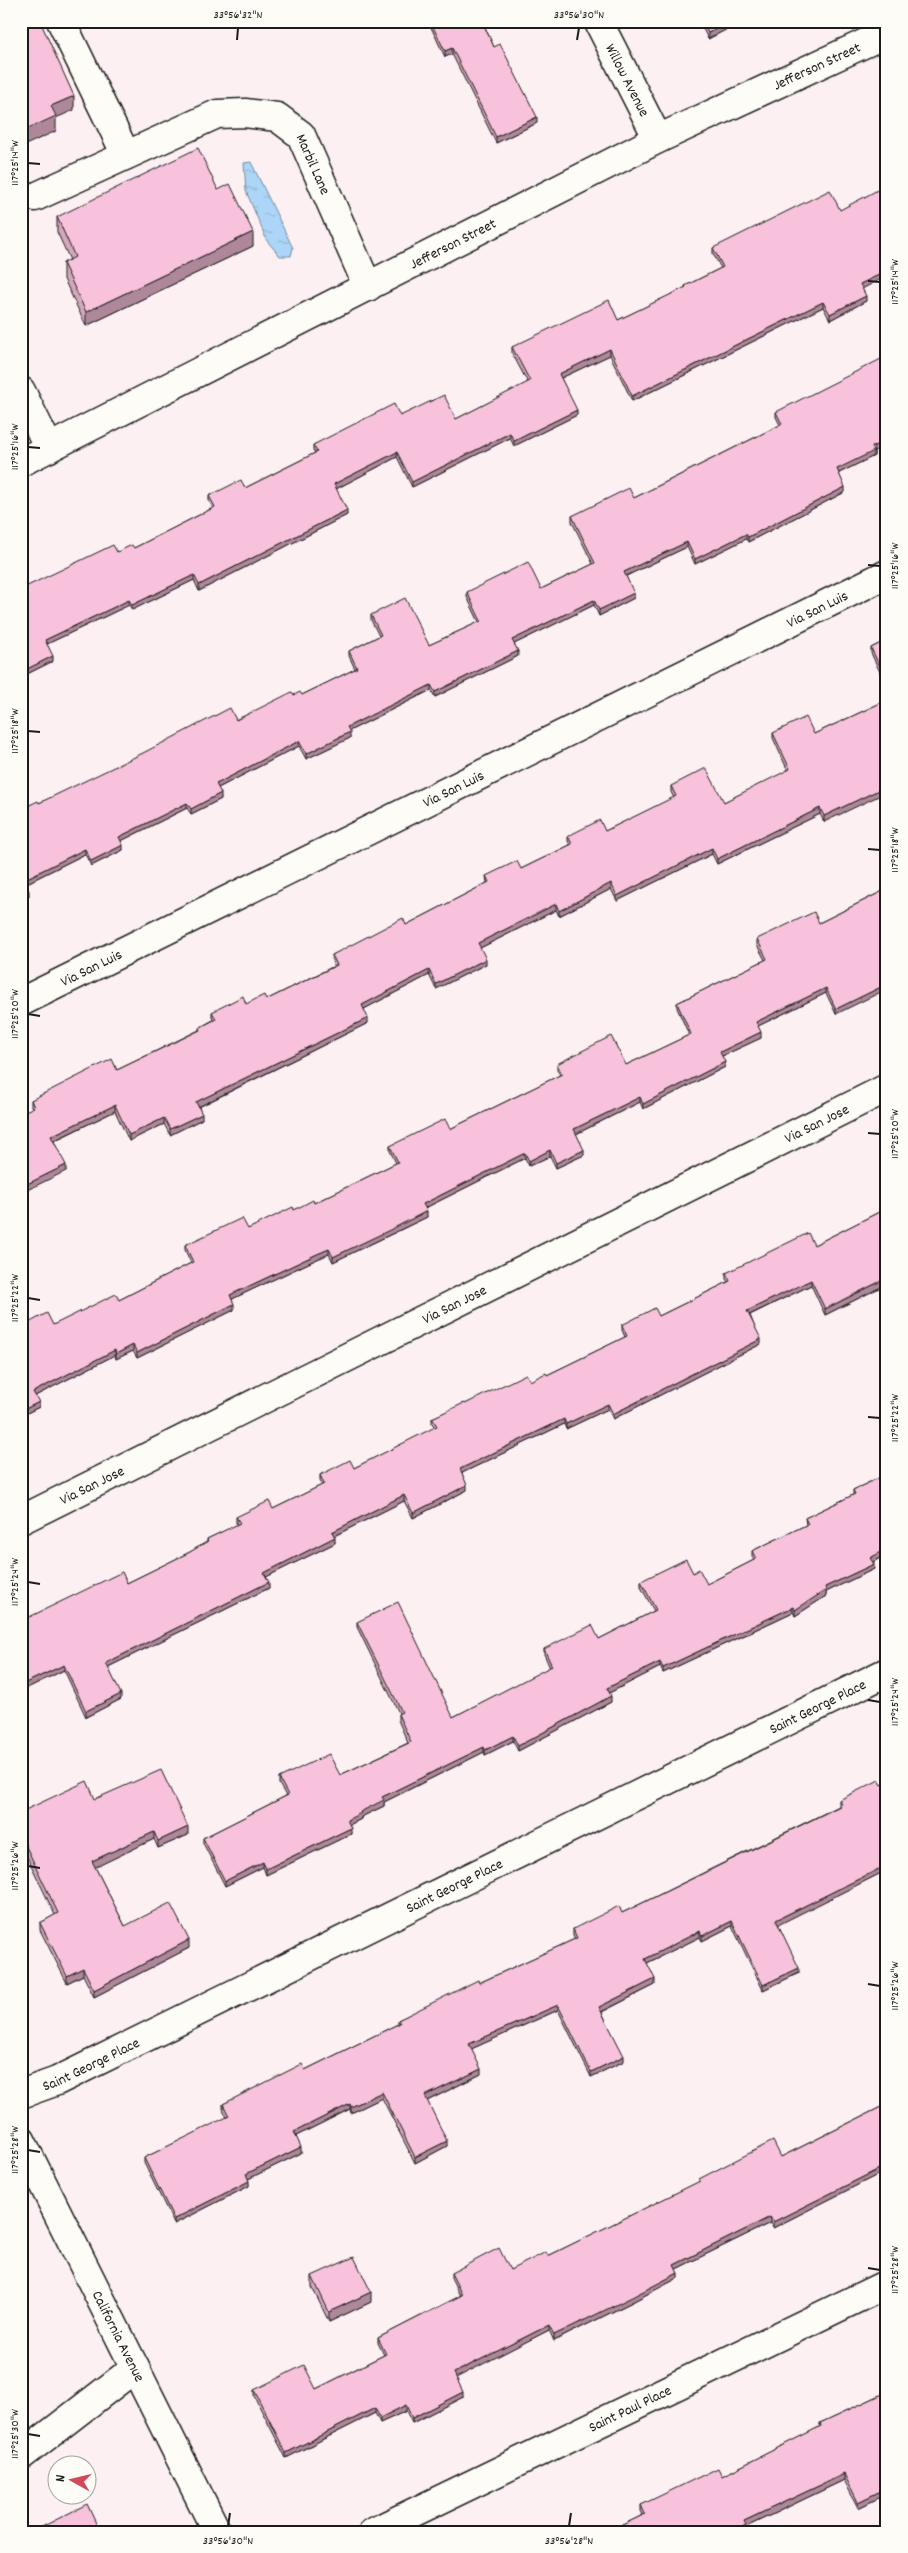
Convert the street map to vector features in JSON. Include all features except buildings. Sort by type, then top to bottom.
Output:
[{"type":"street","points":[[61,21],[126,155]]},
{"type":"street","name":"Willow Avenue","points":[[598,21],[658,140]]},
{"type":"street","name":"Jefferson Street","points":[[21,462],[658,140],[887,33]]},
{"type":"street","name":"Marbil Lane","points":[[35,197],[217,114],[245,113],[277,117],[301,135],[368,287]]},
{"type":"street","points":[[21,392],[50,448]]},
{"type":"street","name":"Via San Luis","points":[[21,1002],[887,574]]},
{"type":"street","name":"Via San Jose","points":[[21,1520],[887,1088]]},
{"type":"street","name":"Saint George Place","points":[[21,2094],[66,2077],[887,1672]]},
{"type":"street","name":"California Avenue","points":[[21,2140],[217,2532]]},
{"type":"street","name":"Saint Paul Place","points":[[373,2532],[887,2284]]},
{"type":"street","points":[[21,2456],[29,2452],[135,2368]]},
{"type":"water","points":[[251,162],[293,248],[291,256],[280,256],[267,241],[246,191],[244,163]]}]
